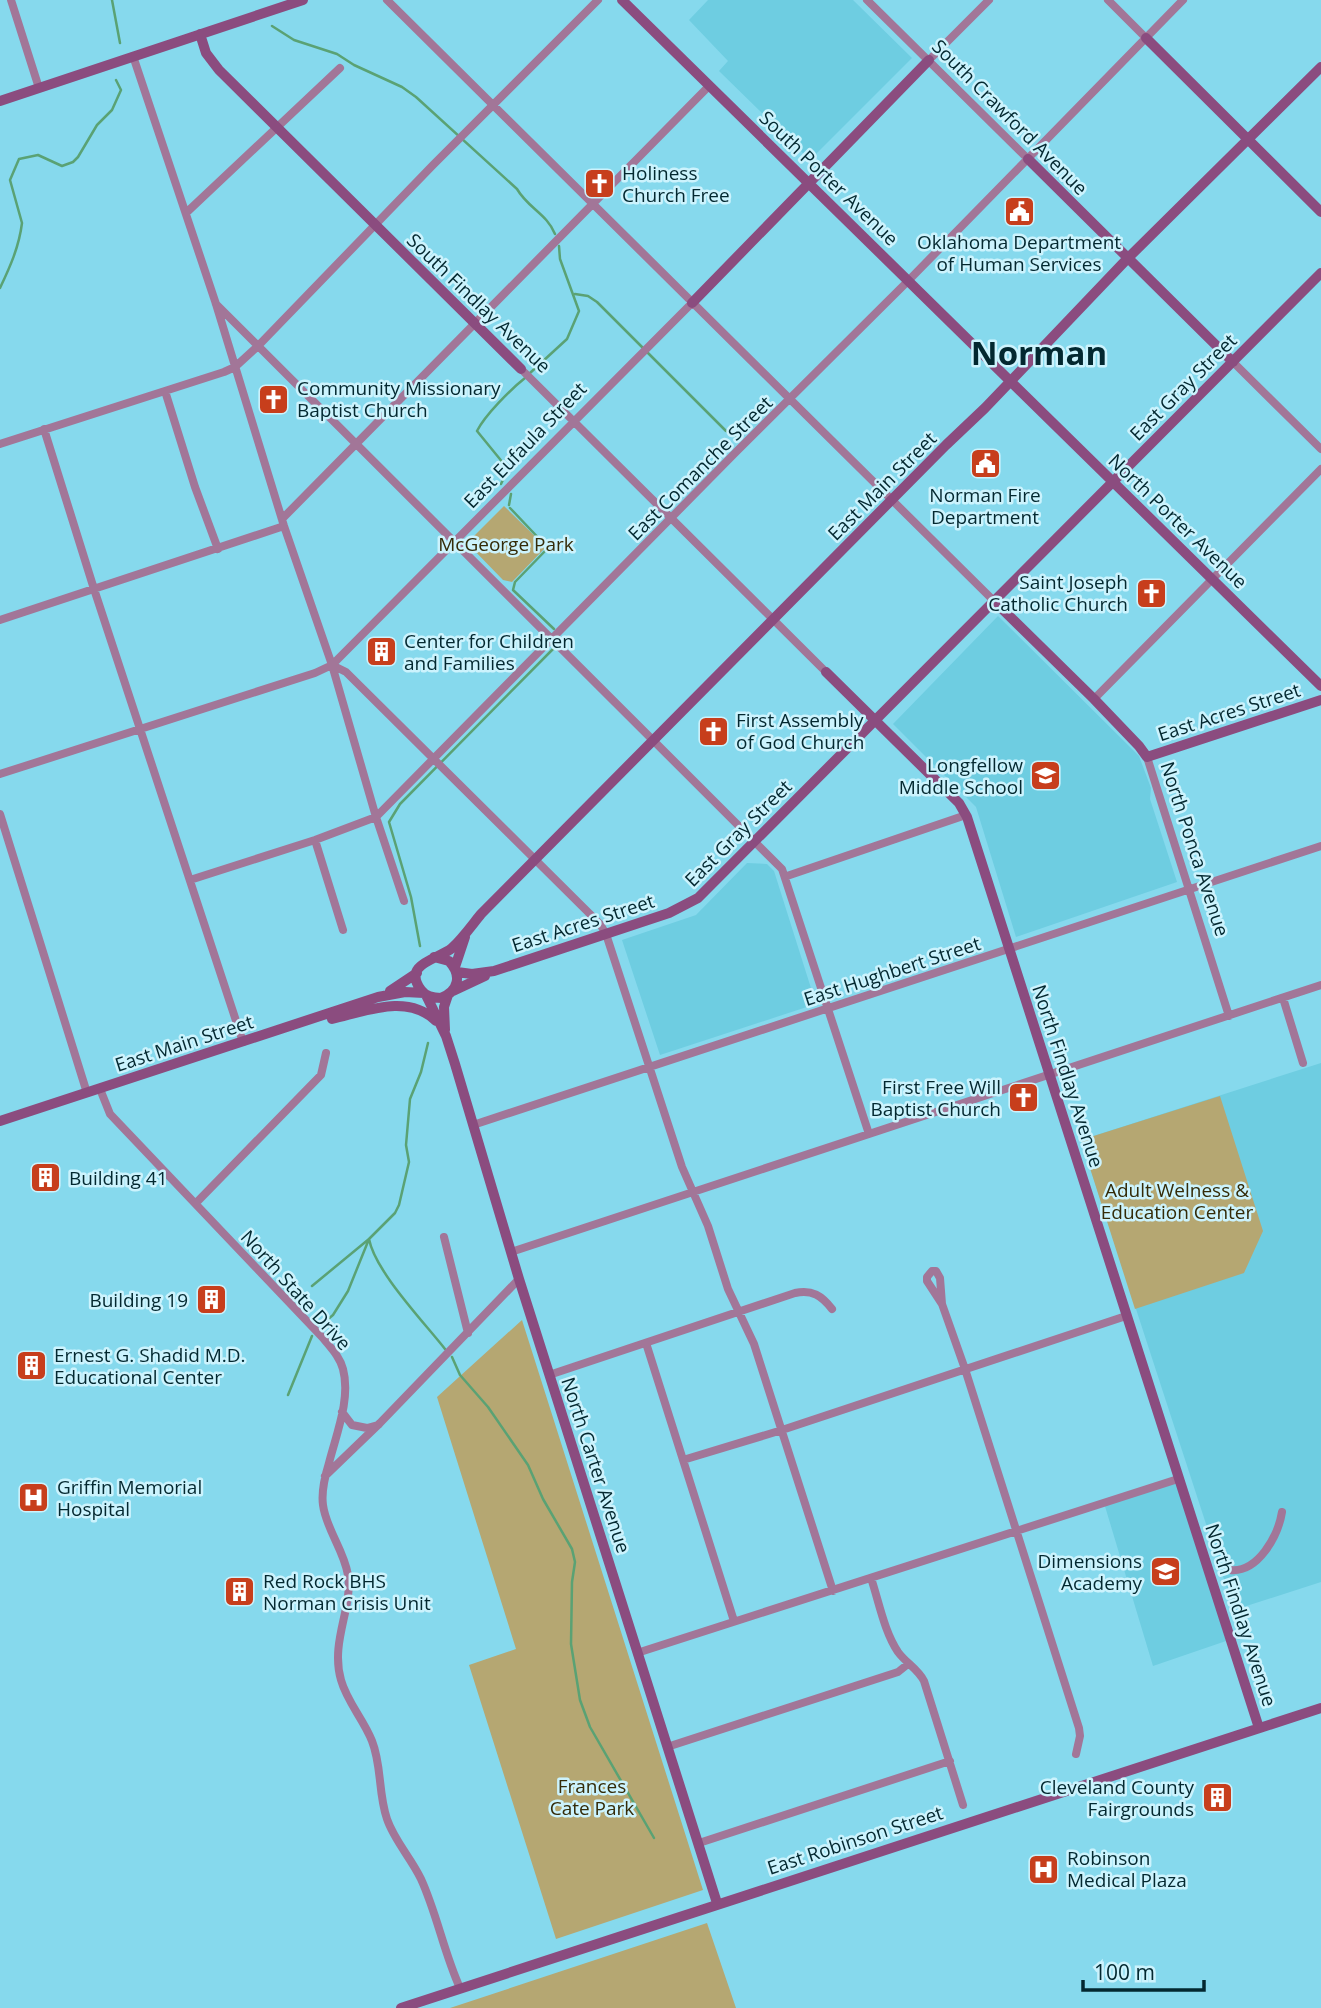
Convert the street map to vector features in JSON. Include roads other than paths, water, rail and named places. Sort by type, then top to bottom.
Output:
[{"type":"street","points":[[11,0],[39,88]]},
{"type":"street","points":[[0,101],[303,0]]},
{"type":"street","name":"North Ponca Avenue","points":[[387,0],[1139,746],[1147,757],[1191,889],[1229,1016]]},
{"type":"street","points":[[0,444],[235,367],[597,0]]},
{"type":"street","name":"South Porter Avenue","points":[[622,0],[1011,381]]},
{"type":"street","name":"South Crawford Avenue","points":[[867,0],[1233,362]]},
{"type":"street","name":"East Eufaula Street","points":[[0,774],[315,673],[332,665],[989,0]]},
{"type":"street","points":[[1108,0],[1321,212]]},
{"type":"street","name":"East Comanche Street","points":[[190,880],[315,840],[376,817],[1183,0]]},
{"type":"street","name":"South Findlay Avenue","points":[[200,34],[206,53],[219,70],[773,620]]},
{"type":"street","points":[[133,56],[216,304],[283,522],[332,665],[376,817],[404,901]]},
{"type":"street","name":"East Main Street","points":[[434,957],[443,955],[453,947],[535,860],[1011,381],[1128,258],[1321,67]]},
{"type":"street","points":[[186,213],[340,68]]},
{"type":"street","points":[[0,620],[218,549],[283,522],[355,444],[709,86]]},
{"type":"street","name":"East Gray Street","points":[[682,909],[703,894],[1321,273]]},
{"type":"street","points":[[216,304],[756,841],[786,876],[870,1134]]},
{"type":"street","points":[[1233,362],[1321,449]]},
{"type":"street","name":"North Porter Avenue","points":[[1011,381],[1321,686]]},
{"type":"street","points":[[165,391],[218,549]]},
{"type":"street","points":[[44,429],[139,729],[243,1042]]},
{"type":"street","points":[[1094,699],[1321,469]]},
{"type":"street","name":"North Findlay Avenue","points":[[773,620],[958,803],[966,815],[1259,1728]]},
{"type":"street","points":[[332,665],[346,671],[600,924],[606,934],[682,1167],[708,1226],[728,1289],[754,1345],[833,1591]]},
{"type":"street","name":"East Acres Street","points":[[1147,757],[1321,700]]},
{"type":"street","points":[[0,814],[88,1093]]},
{"type":"street","points":[[786,876],[966,815]]},
{"type":"street","points":[[315,840],[343,930]]},
{"type":"street","name":"East Hughbert Street","points":[[473,1125],[1321,846]]},
{"type":"street","name":"East Acres Street","points":[[450,993],[494,971],[682,909]]},
{"type":"street","name":"East Main Street","points":[[456,970],[468,930]]},
{"type":"street","points":[[434,957],[442,958],[456,970],[457,984],[450,993],[441,998],[425,994],[419,987],[417,973],[423,963],[434,957]]},
{"type":"street","name":"East Acres Street","points":[[456,970],[472,974],[494,971]]},
{"type":"street","name":"East Main Street","points":[[0,1121],[378,997],[402,985],[417,973]]},
{"type":"street","points":[[511,1252],[1321,985]]},
{"type":"street","name":"East Main Street","points":[[378,997],[405,992],[425,994]]},
{"type":"street","name":"North Carter Avenue","points":[[443,1031],[444,1007],[450,993]]},
{"type":"street","name":"North Carter Avenue","points":[[425,994],[443,1031],[717,1903]]},
{"type":"street","points":[[1283,998],[1303,1063]]},
{"type":"street","points":[[282,1030],[405,1005],[423,1011],[443,1031]]},
{"type":"street","points":[[196,1203],[321,1075],[326,1053]]},
{"type":"street","name":"North State Drive","points":[[100,1089],[110,1114],[336,1354],[344,1372],[342,1412],[325,1476],[323,1505],[348,1576],[338,1647],[341,1681],[373,1743],[378,1766],[380,1799],[388,1823],[422,1881],[460,1988]]},
{"type":"street","points":[[444,1237],[468,1333]]},
{"type":"street","points":[[325,1476],[519,1279]]},
{"type":"street","points":[[549,1375],[800,1292],[820,1295],[832,1309]]},
{"type":"street","points":[[942,1304],[1079,1728],[1076,1754]]},
{"type":"street","points":[[683,1460],[1126,1316]]},
{"type":"street","points":[[646,1343],[734,1621]]},
{"type":"street","points":[[342,1412],[352,1425],[367,1428],[380,1423]]},
{"type":"street","points":[[637,1653],[1178,1479]]},
{"type":"street","points":[[1230,1570],[1251,1566],[1264,1554],[1282,1512]]},
{"type":"street","points":[[872,1578],[890,1637],[908,1664],[924,1681],[963,1805]]},
{"type":"street","points":[[667,1747],[898,1672],[908,1664]]},
{"type":"street","name":"East Robinson Street","points":[[401,2008],[1321,1708]]},
{"type":"street","points":[[699,1843],[950,1761]]},
{"type":"waterway","points":[[112,0],[120,43]]},
{"type":"waterway","points":[[272,26],[294,40],[337,54],[416,97],[517,189],[547,221],[555,234]]},
{"type":"waterway","points":[[0,288],[11,265],[21,232],[22,223],[10,180],[19,159],[38,155],[62,166],[73,162],[97,125],[112,110],[121,90],[116,80]]},
{"type":"waterway","points":[[530,373],[567,339],[579,311],[560,259],[559,246]]},
{"type":"waterway","points":[[575,294],[588,296],[597,302],[726,431],[737,437]]},
{"type":"waterway","points":[[501,484],[508,469],[477,431],[499,403],[525,378]]},
{"type":"waterway","points":[[509,505],[511,494]]},
{"type":"waterway","points":[[510,508],[548,548],[515,582],[513,590],[554,629]]},
{"type":"waterway","points":[[420,946],[411,897],[389,822],[400,804],[553,649]]},
{"type":"waterway","points":[[321,1325],[333,1315],[348,1291],[369,1239],[395,1213],[399,1205],[409,1162],[406,1145],[410,1099],[421,1072],[428,1043]]},
{"type":"waterway","points":[[312,1286],[369,1239],[380,1266],[445,1349]]},
{"type":"waterway","points":[[288,1395],[312,1336]]},
{"type":"waterway","points":[[452,1357],[460,1375],[488,1407],[528,1465],[543,1499],[572,1549],[575,1562],[571,1644],[580,1700],[590,1727],[654,1838]]},
{"type":"place","name":"Holiness Church Free","points":[[599,184]]},
{"type":"place","name":"Oklahoma Department of Human Services","points":[[1019,211]]},
{"type":"place","name":"Community Missionary Baptist Church","points":[[274,399]]},
{"type":"place","name":"Norman Fire Department","points":[[985,464]]},
{"type":"place","name":"Saint Joseph Catholic Church","points":[[1151,593]]},
{"type":"place","name":"Center for Children and Families","points":[[381,652]]},
{"type":"place","name":"First Assembly of God Church","points":[[713,731]]},
{"type":"place","name":"Longfellow Middle School","points":[[1046,776]]},
{"type":"place","name":"First Free Will Baptist Church","points":[[1024,1098]]},
{"type":"place","name":"Building 41","points":[[46,1178]]},
{"type":"place","name":"Building 19","points":[[211,1300]]},
{"type":"place","name":"Ernest G. Shadid M.D. Educational Center","points":[[31,1366]]},
{"type":"place","name":"Griffin Memorial Hospital","points":[[34,1498]]},
{"type":"place","name":"Dimensions Academy","points":[[1165,1572]]},
{"type":"place","name":"Red Rock BHS Norman Crisis Unit","points":[[240,1592]]},
{"type":"place","name":"Cleveland County Fairgrounds","points":[[1217,1798]]},
{"type":"place","name":"Robinson Medical Plaza","points":[[1044,1869]]},
{"type":"district","name":"Norman","points":[[1039,353]]},
{"type":"park label","name":"McGeorge Park","points":[[506,544]]},
{"type":"park label","name":"Adult Welness & Education Center","points":[[1177,1201]]},
{"type":"park label","name":"Frances Cate Park","points":[[592,1797]]}]
